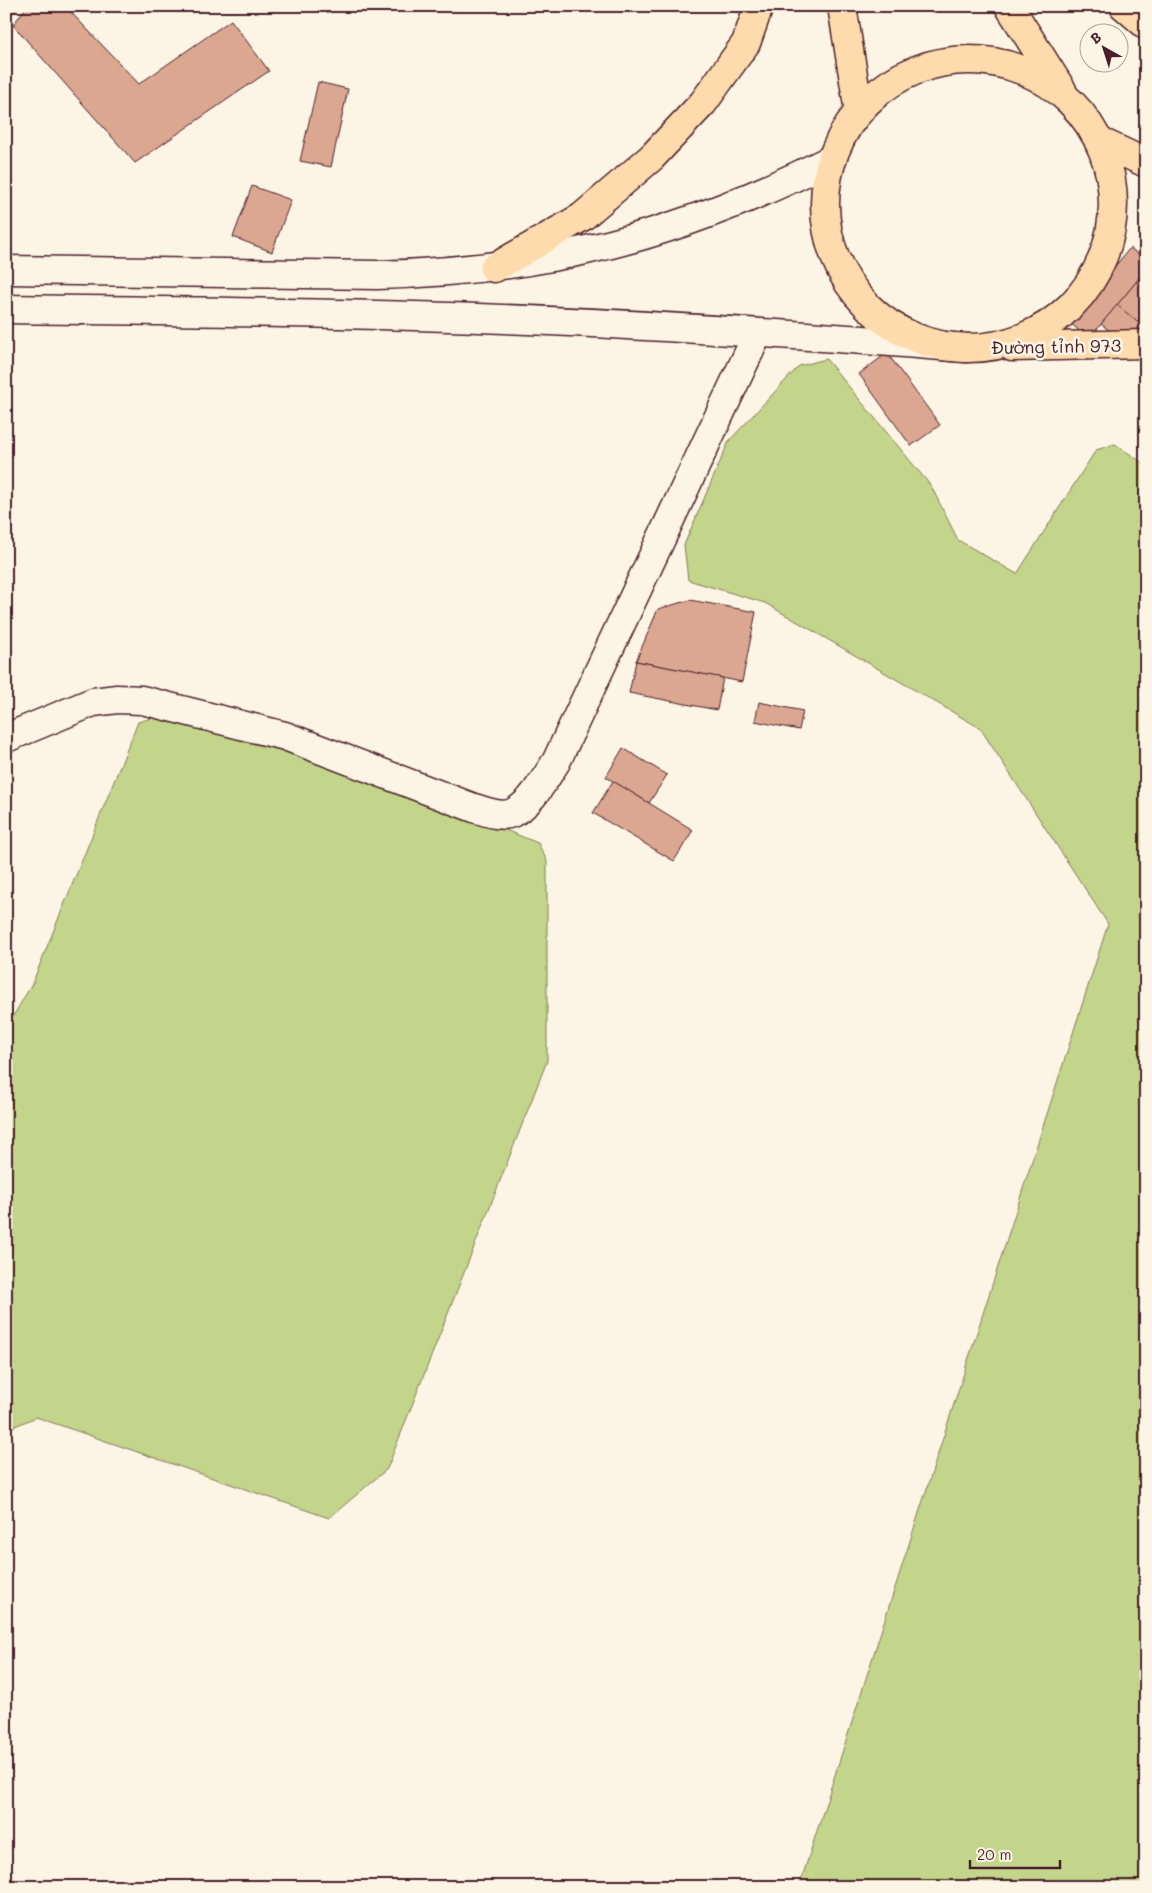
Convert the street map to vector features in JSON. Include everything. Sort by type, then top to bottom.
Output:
[{"type":"main road","points":[[494,268],[582,217],[652,158],[703,102],[746,44],[759,6]]},
{"type":"main road","points":[[842,6],[859,112]]},
{"type":"main road","points":[[1009,6],[1068,100]]},
{"type":"main road","points":[[1124,6],[1146,25]]},
{"type":"main road","points":[[6,309],[336,313],[556,321],[966,348],[992,346],[1018,339],[1042,328],[1064,312],[1082,292],[1097,269],[1107,245],[1112,219],[1111,183],[1108,165],[1099,141],[1085,119],[1068,100],[1048,84],[1025,71],[975,60],[940,64],[924,68],[900,78],[878,93],[859,112],[843,134],[832,159],[826,186],[825,212],[829,239],[837,265],[851,288],[868,308],[889,325],[905,333],[939,345],[966,348]]},
{"type":"main road","points":[[1099,141],[1146,163]]},
{"type":"main road","points":[[6,270],[377,274],[435,273],[494,268],[608,246],[664,230],[770,190],[832,159]]},
{"type":"main road","points":[[6,738],[93,702],[117,698],[142,700],[285,736],[474,808],[495,814],[512,813],[536,790],[556,762],[758,333]]},
{"type":"main road","name":"Đường tỉnh 973","points":[[966,348],[1146,344]]},
{"type":"green space","points":[[826,359],[931,486],[958,540],[1017,574],[1096,450],[1115,444],[1146,465],[1146,1887],[799,1887],[1108,924],[980,728],[765,603],[688,580],[684,545],[729,441],[799,366]]},
{"type":"green space","points":[[162,715],[344,766],[538,843],[547,861],[547,1061],[387,1469],[329,1518],[36,1417],[6,1430],[6,1016],[12,1018],[32,984],[138,722]]},
{"type":"building","points":[[6,6],[20,6],[7,18]]},
{"type":"building","points":[[27,6],[65,6],[139,84],[231,20],[269,71],[135,163],[13,25]]},
{"type":"building","points":[[318,82],[348,89],[331,167],[300,161]]},
{"type":"building","points":[[252,186],[291,200],[272,252],[233,237]]},
{"type":"building","points":[[1130,248],[1146,260],[1146,270],[1089,339],[1069,322]]},
{"type":"building","points":[[1146,270],[1146,290],[1136,282]]},
{"type":"building","points":[[1136,282],[1146,290],[1146,329],[1117,305]]},
{"type":"building","points":[[1117,305],[1141,325],[1125,343],[1101,324]]},
{"type":"building","points":[[887,353],[940,425],[911,446],[859,374]]},
{"type":"building","points":[[690,600],[756,612],[742,682],[636,661],[658,609]]},
{"type":"building","points":[[636,661],[723,678],[717,710],[629,693]]},
{"type":"building","points":[[759,702],[803,711],[799,730],[755,721]]},
{"type":"building","points":[[623,748],[667,775],[649,803],[606,777]]},
{"type":"building","points":[[613,781],[693,830],[674,861],[593,813]]}]
